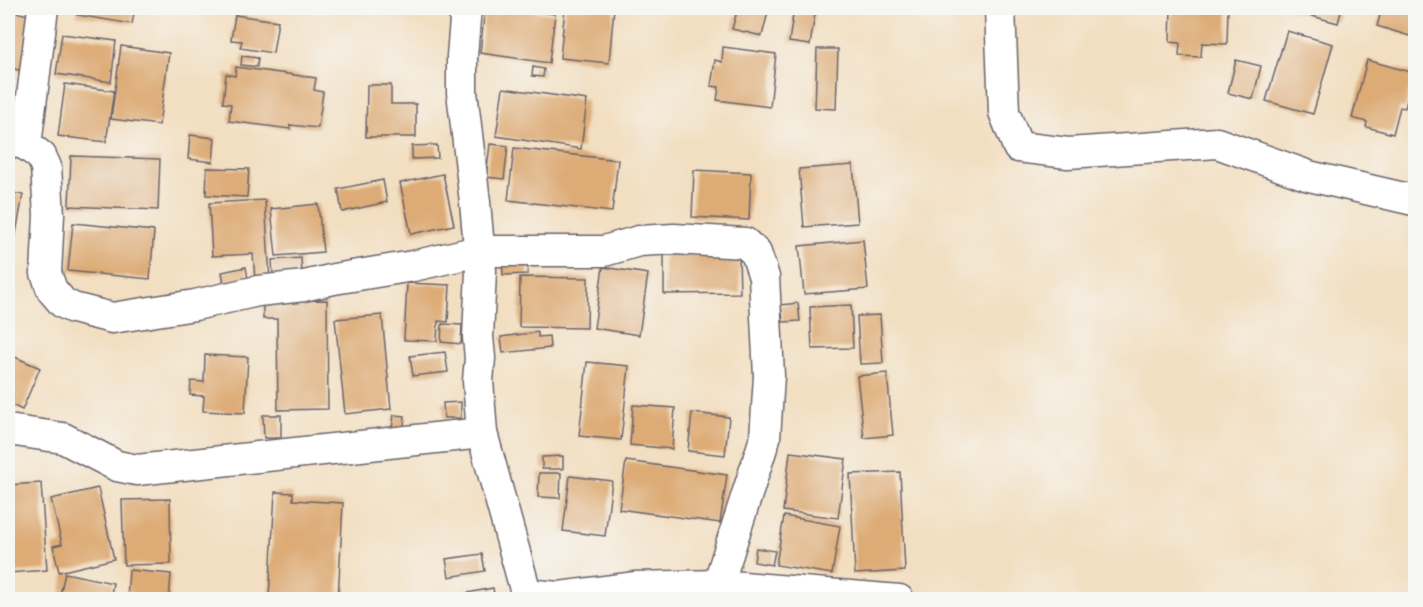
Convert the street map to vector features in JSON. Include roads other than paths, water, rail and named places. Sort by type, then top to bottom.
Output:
[{"type":"street","points":[[43,8],[17,142],[41,156],[46,167],[49,215],[46,273],[52,290],[63,303],[73,308],[112,318],[195,305],[258,291],[304,286],[479,251],[604,251],[639,241],[674,239],[745,243],[756,253],[764,277],[769,376],[765,438],[718,585]]},
{"type":"street","points":[[466,8],[462,92],[481,271],[478,381],[482,433],[527,597],[558,597],[634,587],[718,585],[899,600]]},
{"type":"street","points":[[1000,8],[1004,112],[1018,147],[1068,153],[1216,143],[1309,176],[1415,192]]},
{"type":"street","points":[[8,430],[63,438],[117,466],[137,470],[482,433]]}]
